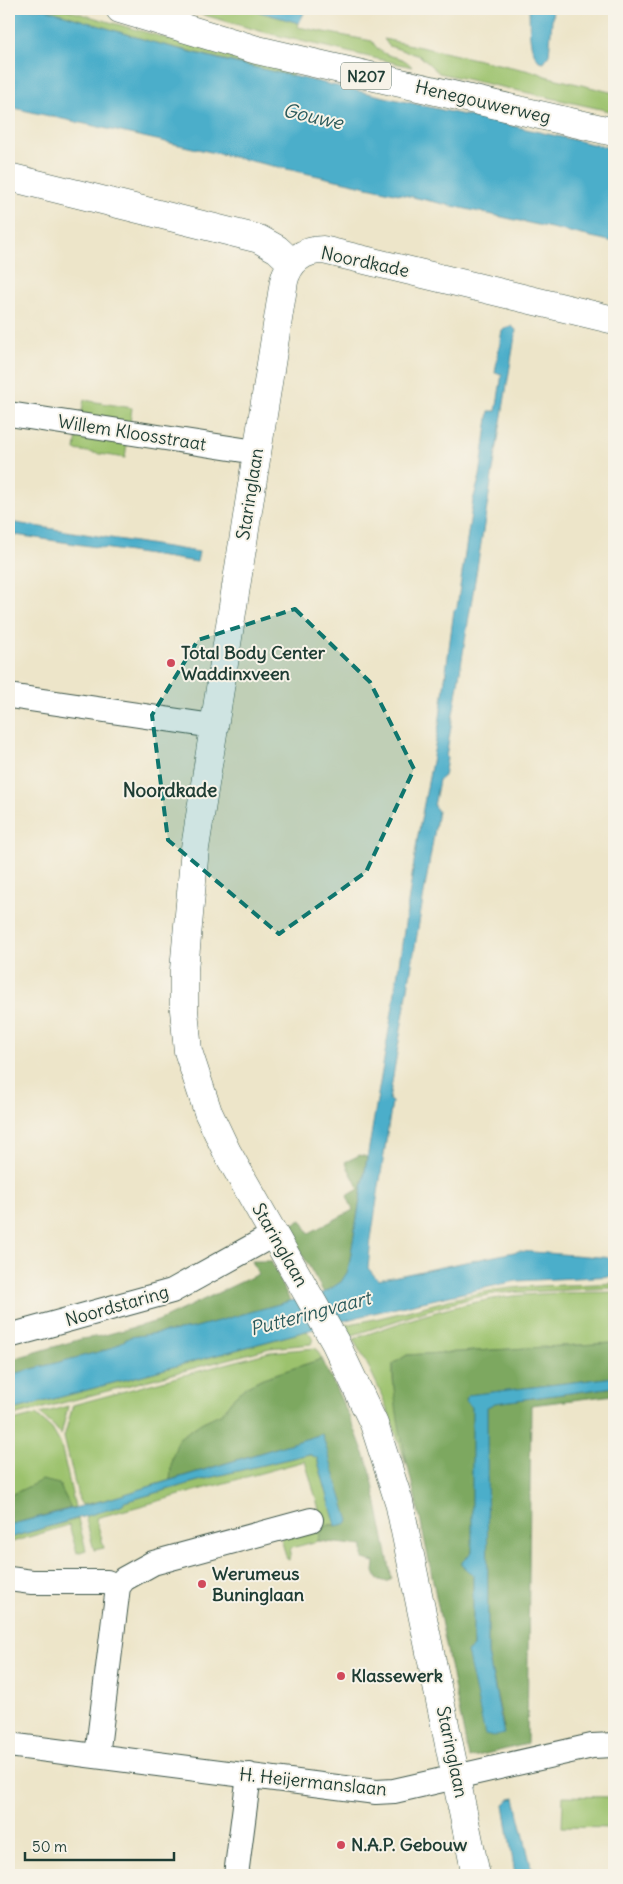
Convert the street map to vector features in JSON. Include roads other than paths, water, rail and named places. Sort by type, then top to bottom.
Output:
[{"type":"street","name":"Henegouwerweg","points":[[120,9],[257,50],[614,132]]},
{"type":"street","points":[[9,177],[258,239],[277,249],[292,263]]},
{"type":"street","name":"Noordkade","points":[[292,263],[305,253],[313,250],[324,250],[614,320]]},
{"type":"street","name":"Staringlaan","points":[[292,263],[284,281],[256,452],[213,726],[189,901],[184,970],[184,1010],[188,1051],[208,1112],[227,1152],[328,1330],[374,1424],[399,1502],[477,1874]]},
{"type":"street","name":"Willem Kloosstraat","points":[[9,414],[256,452]]},
{"type":"street","points":[[9,696],[213,726]]},
{"type":"street","name":"Noordstaring","points":[[9,1336],[172,1291],[273,1235]]},
{"type":"street","points":[[97,1756],[118,1587],[124,1579],[153,1564],[311,1520]]},
{"type":"street","points":[[9,1579],[32,1582],[107,1582],[118,1587]]},
{"type":"street","name":"H. Heijermanslaan","points":[[9,1745],[376,1792],[394,1791],[592,1746],[614,1745]]},
{"type":"street","points":[[236,1875],[248,1775]]},
{"type":"water","name":"Gouwe","points":[[9,9],[45,9],[152,42],[222,60],[614,149],[614,242],[9,107]]},
{"type":"water","points":[[249,9],[306,9],[299,23]]},
{"type":"water","points":[[529,9],[553,9],[549,55],[544,62],[539,61],[531,43]]},
{"type":"water","name":"Putteringvaart","points":[[512,326],[516,330],[444,776],[439,780],[434,806],[438,811],[389,1100],[392,1102],[368,1268],[378,1280],[519,1251],[614,1258],[614,1276],[516,1281],[369,1314],[9,1411],[9,1375],[110,1349],[130,1337],[193,1328],[324,1293],[341,1282],[348,1271],[392,1012],[418,835],[439,725],[454,610],[457,607],[473,500],[480,476],[489,411],[496,411],[502,374],[495,373],[502,330]]},
{"type":"water","points":[[9,522],[199,552],[197,562],[9,534]]},
{"type":"water","points":[[614,1377],[614,1387],[495,1403],[487,1407],[488,1654],[504,1734],[493,1737],[485,1735],[467,1652],[473,1647],[473,1574],[462,1566],[462,1562],[472,1552],[472,1407],[466,1401],[468,1395]]},
{"type":"water","points":[[322,1434],[349,1521],[345,1524],[336,1526],[317,1458],[309,1454],[212,1477],[124,1502],[121,1506],[9,1538],[9,1525],[109,1499]]},
{"type":"water","points":[[515,1798],[533,1875],[515,1875],[504,1804],[510,1799]]},
{"type":"place","name":"Total Body Center Waddinxveen","points":[[171,663]]},
{"type":"place","name":"Werumeus Buninglaan","points":[[202,1584]]},
{"type":"place","name":"Klassewerk","points":[[341,1676]]},
{"type":"place","name":"N.A.P. Gebouw","points":[[341,1845]]},
{"type":"district","name":"Noordkade","points":[[170,790]]}]
